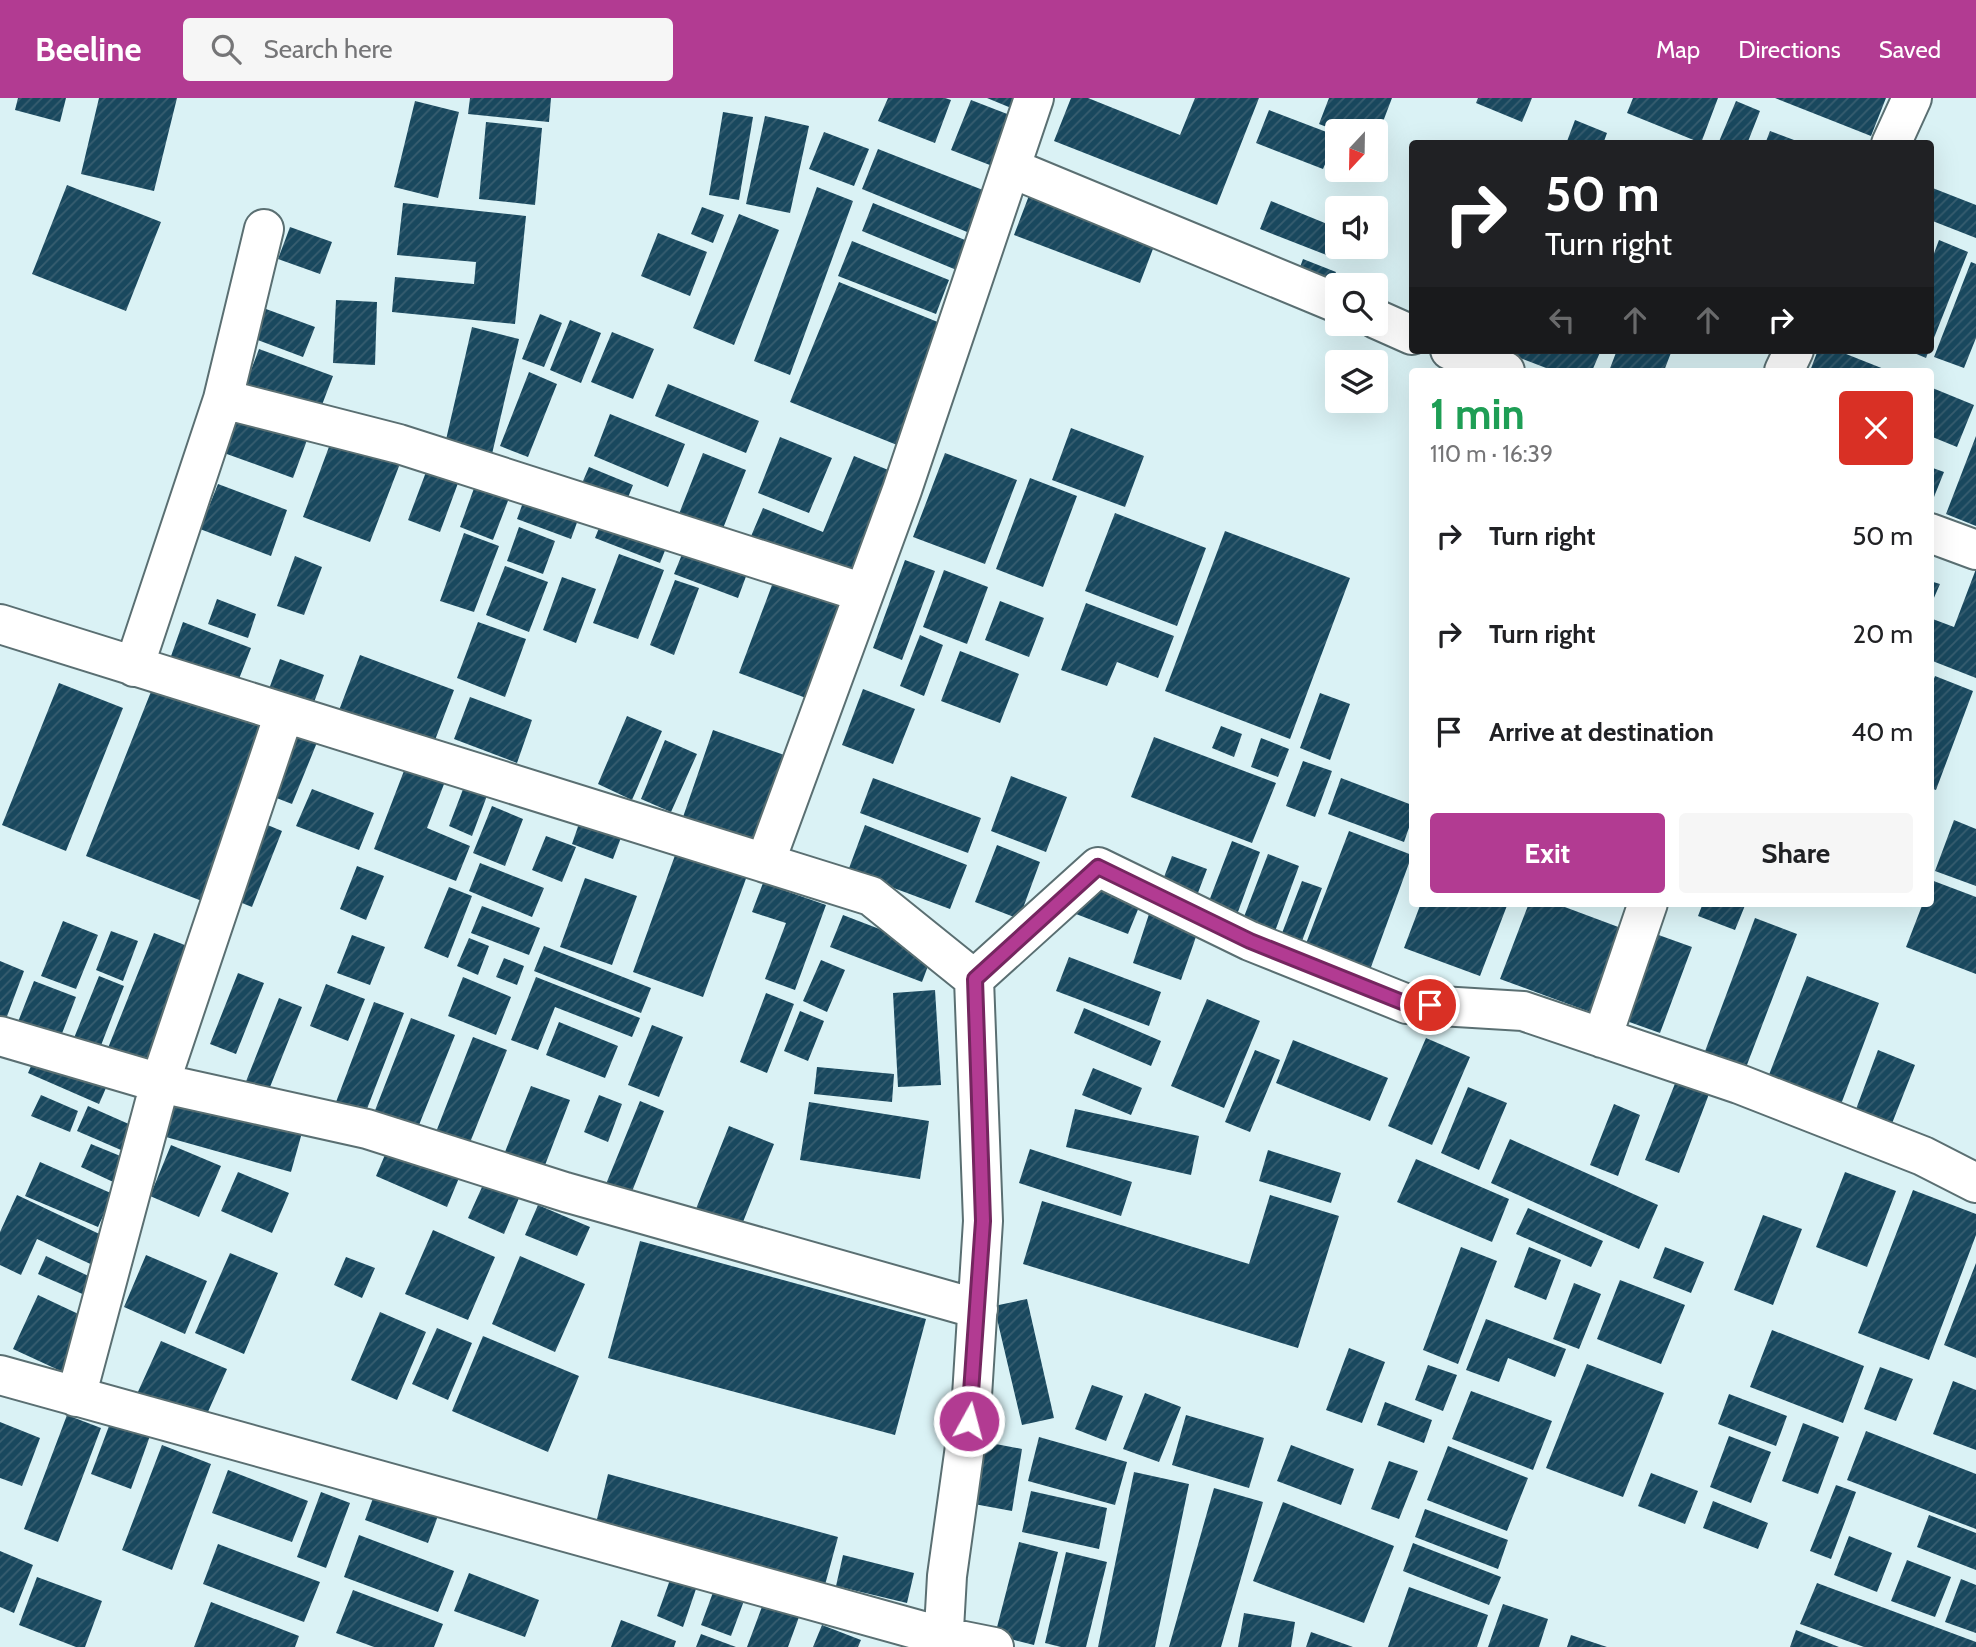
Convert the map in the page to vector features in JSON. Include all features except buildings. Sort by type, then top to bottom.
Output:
[{"type":"street","points":[[765,863],[902,490],[1034,98]]},
{"type":"street","points":[[1893,140],[1912,98]]},
{"type":"street","points":[[1011,168],[1325,298]]},
{"type":"street","points":[[134,667],[223,399],[264,229]]},
{"type":"street","points":[[1388,324],[1409,334]]},
{"type":"street","points":[[1460,354],[1497,368]]},
{"type":"street","points":[[223,399],[399,444],[864,593]]},
{"type":"street","points":[[1934,534],[1976,550]]},
{"type":"street","points":[[0,624],[871,895],[975,979],[983,1221],[972,1395],[947,1576],[943,1642]]},
{"type":"street","points":[[76,1397],[160,1083],[284,713]]},
{"type":"street","points":[[975,979],[1098,867],[1250,941],[1407,1004],[1523,1010],[1739,1084],[1923,1156],[1976,1184]]},
{"type":"street","points":[[1602,1038],[1647,907]]},
{"type":"street","points":[[0,1036],[160,1083],[368,1129],[565,1192],[978,1310]]},
{"type":"street","points":[[0,1375],[943,1642],[994,1647]]},
{"type":"route","points":[[969,1421],[983,1221],[975,979],[1098,867],[1250,941],[1407,1004],[1430,1005]]}]
